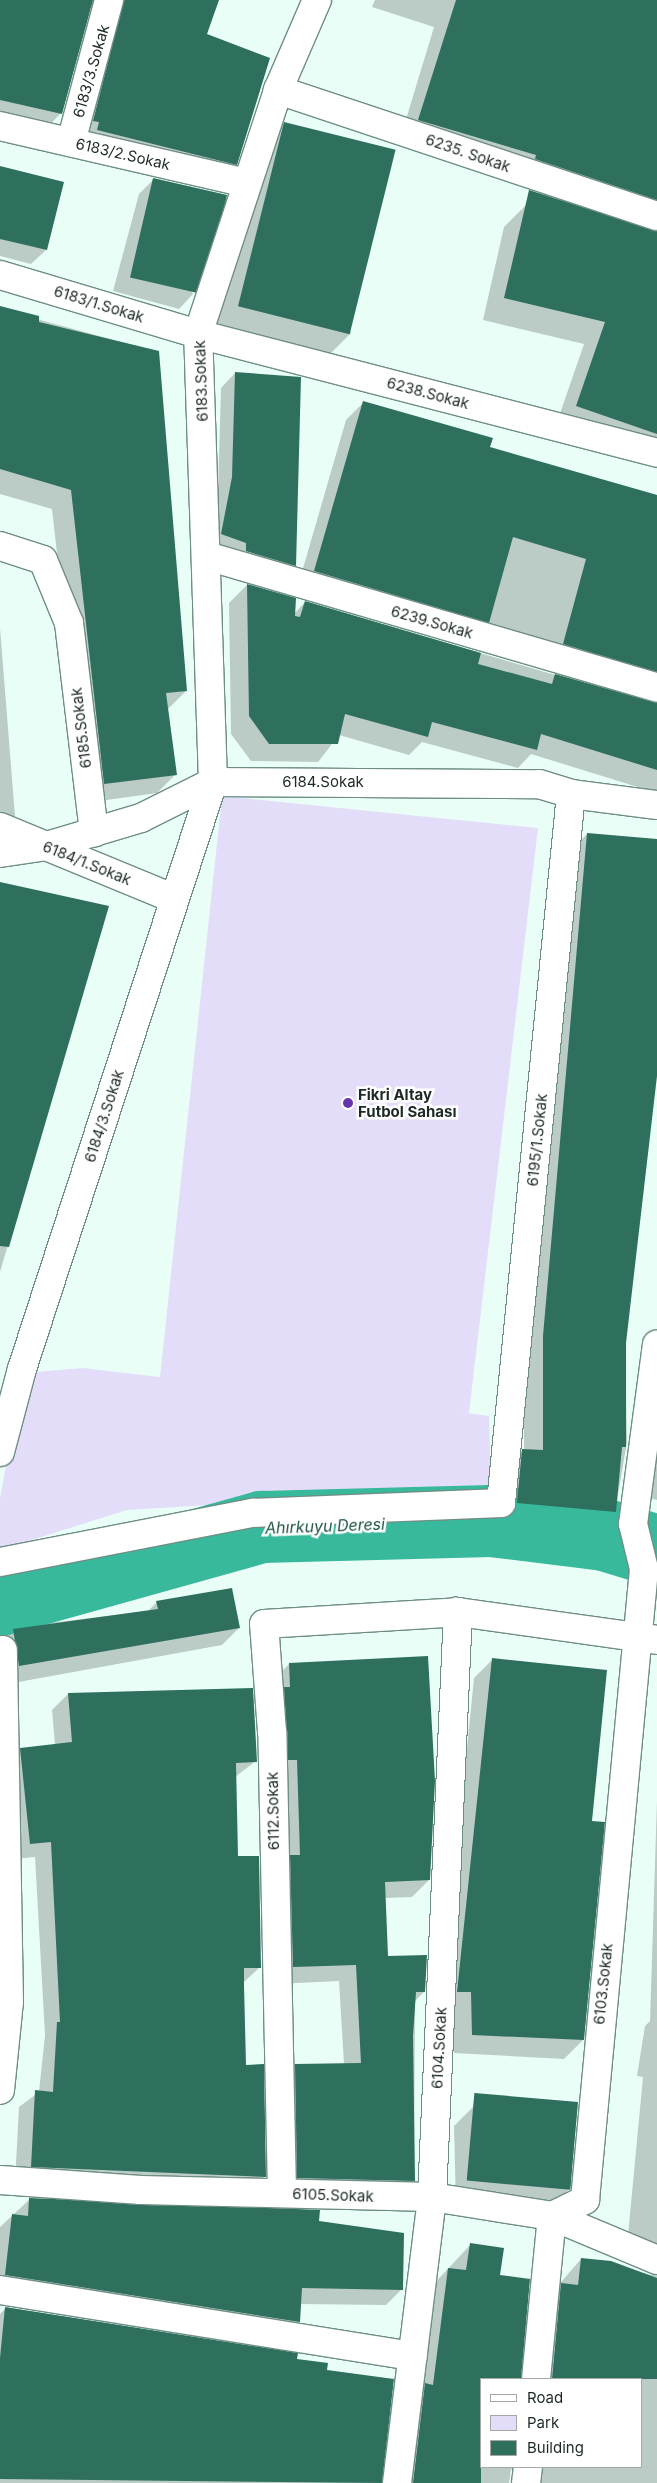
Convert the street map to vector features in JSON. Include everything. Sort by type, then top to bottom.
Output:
[{"type":"street","name":"6183/3.Sokak","points":[[71,142],[110,0]]},
{"type":"street","name":"6183.Sokak","points":[[213,782],[207,556],[198,334],[278,90],[317,0]]},
{"type":"street","name":"6235. Sokak","points":[[278,90],[657,216]]},
{"type":"street","name":"6183/2.Sokak","points":[[0,126],[246,183]]},
{"type":"street","name":"6183/1.Sokak","points":[[0,275],[198,334]]},
{"type":"street","name":"6238.Sokak","points":[[198,334],[657,453]]},
{"type":"street","name":"6185.Sokak","points":[[0,546],[43,560],[69,623],[94,833]]},
{"type":"street","name":"6239.Sokak","points":[[207,556],[657,688]]},
{"type":"street","name":"6184.Sokak","points":[[0,853],[46,846],[141,818],[213,782],[539,784],[571,794],[657,805]]},
{"type":"street","name":"6184/3.Sokak","points":[[0,1452],[11,1367],[175,899],[213,782]]},
{"type":"street","name":"6195/1.Sokak","points":[[0,1562],[253,1513],[501,1503],[501,1486],[571,794]]},
{"type":"street","name":"6184/1.Sokak","points":[[0,827],[175,899]]},
{"type":"street","name":"6103.Sokak","points":[[552,2216],[585,2200],[648,1638],[644,1569],[633,1524],[657,1345]]},
{"type":"street","points":[[458,1612],[648,1638]]},
{"type":"street","name":"6112.Sokak","points":[[282,2193],[272,1732],[264,1624],[458,1612]]},
{"type":"street","name":"6104.Sokak","points":[[397,2483],[432,2198],[458,1612]]},
{"type":"street","points":[[0,2090],[3,2034],[9,2002],[3,1650]]},
{"type":"street","name":"6105.Sokak","points":[[0,2180],[432,2198],[552,2216],[657,2260]]},
{"type":"street","points":[[536,2378],[552,2216]]},
{"type":"street","points":[[0,2290],[413,2356]]},
{"type":"street","points":[[526,2483],[528,2468]]},
{"type":"green space","name":"Fikri Altay Futbol Sahası","points":[[222,796],[538,828],[469,1413],[460,1412],[489,1416],[491,1488],[127,1510],[0,1550],[0,1498],[23,1373],[83,1368],[160,1377]]},
{"type":"building","points":[[0,0],[93,0],[62,114],[0,100]]},
{"type":"building","points":[[124,0],[219,0],[207,34],[270,58],[237,165],[97,130],[99,122],[93,121]]},
{"type":"building","points":[[456,0],[657,0],[657,200],[535,159],[536,155],[418,120]]},
{"type":"building","points":[[284,122],[396,150],[350,334],[238,306]]},
{"type":"building","points":[[0,166],[64,182],[47,250],[0,239]]},
{"type":"building","points":[[153,178],[227,195],[204,294],[130,277]]},
{"type":"building","points":[[529,190],[657,231],[657,434],[576,406],[605,322],[504,298]]},
{"type":"building","points":[[0,306],[39,316],[39,322],[159,351],[187,691],[166,693],[177,775],[104,784],[71,490],[0,469]]},
{"type":"building","points":[[235,372],[301,377],[296,566],[246,551],[246,543],[221,534],[232,477]]},
{"type":"building","points":[[363,401],[493,438],[490,447],[657,495],[657,672],[563,644],[586,559],[513,537],[489,623],[314,571]]},
{"type":"building","points":[[247,584],[296,598],[295,616],[300,617],[305,601],[481,653],[478,664],[552,684],[555,674],[657,703],[657,770],[541,734],[537,750],[432,722],[428,737],[345,714],[338,744],[269,744],[249,716]]},
{"type":"building","points":[[587,833],[657,839],[657,1076],[626,1343],[626,1447],[622,1447],[616,1512],[517,1503],[522,1449],[543,1450],[543,1336]]},
{"type":"building","points":[[0,882],[109,906],[9,1247],[0,1246]]},
{"type":"building","points":[[232,1588],[240,1628],[19,1666],[13,1629],[158,1609],[156,1601]]},
{"type":"building","points":[[428,1656],[435,1781],[430,1880],[385,1882],[388,1956],[427,1955],[425,1992],[416,1992],[413,2036],[415,2181],[297,2178],[295,2064],[361,2063],[356,1965],[293,1967],[290,1855],[300,1855],[297,1760],[288,1760],[284,1687],[290,1687],[289,1663]]},
{"type":"building","points":[[492,1658],[607,1670],[592,1821],[605,1822],[584,2040],[472,2035],[471,1992],[457,1992]]},
{"type":"building","points":[[253,1688],[257,1762],[236,1763],[238,1856],[259,1856],[261,1968],[244,1968],[244,1985],[246,2065],[264,2064],[266,2177],[31,2167],[35,2090],[53,2092],[57,2022],[60,2022],[51,1842],[30,1844],[20,1748],[72,1742],[68,1693]]},
{"type":"building","points":[[474,2093],[578,2102],[570,2190],[467,2181]]},
{"type":"building","points":[[29,2198],[320,2210],[319,2221],[404,2233],[403,2290],[302,2288],[300,2322],[5,2275],[12,2214],[28,2216]]},
{"type":"building","points":[[470,2243],[504,2248],[500,2275],[530,2279],[521,2378],[480,2378],[481,2483],[413,2483],[425,2383],[433,2385],[448,2268],[466,2270]]},
{"type":"building","points":[[581,2258],[611,2261],[657,2278],[657,2379],[552,2378],[561,2283],[578,2285]]},
{"type":"building","points":[[5,2307],[298,2353],[297,2359],[328,2363],[327,2370],[394,2379],[382,2483],[0,2479],[0,2358]]},
{"type":"waterway","name":"Ahırkuyu Deresi","points":[[0,1600],[262,1527],[491,1521],[605,1535],[657,1551]]},
{"type":"place","name":"Fikri Altay Futbol Sahası","points":[[348,1103]]}]
